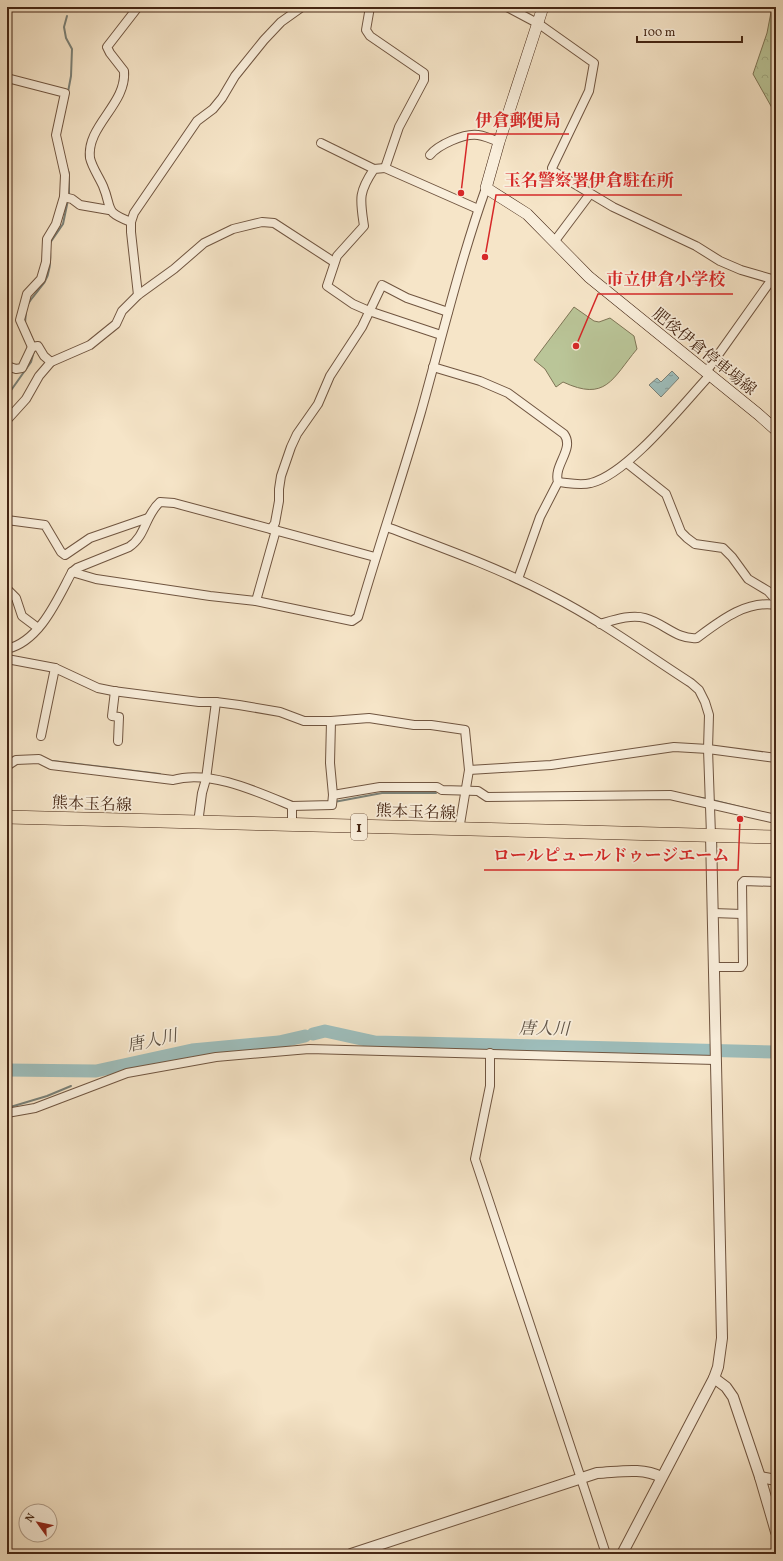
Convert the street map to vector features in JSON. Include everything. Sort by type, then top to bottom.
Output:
[{"type":"main road","points":[[486,188],[499,142],[539,24],[543,7]]},
{"type":"main road","name":"肥後伊倉停車場線","points":[[486,188],[528,214],[589,277],[776,430]]},
{"type":"main road","name":"熊本玉名線","points":[[7,817],[459,830],[776,837]]},
{"type":"street","points":[[131,222],[115,216],[109,210],[104,188],[90,159],[90,149],[95,135],[123,87],[124,71],[107,47],[138,7]]},
{"type":"street","points":[[138,295],[132,253],[131,222],[134,212],[149,188],[177,152],[197,121],[213,109],[222,98],[235,76],[264,40],[282,22],[302,7]]},
{"type":"street","points":[[370,7],[366,30],[370,36],[424,73],[424,80],[399,127],[385,168]]},
{"type":"street","points":[[507,7],[539,24],[594,63],[589,91],[552,168],[553,171],[613,207],[696,246],[720,261],[741,270],[774,280],[708,373],[627,463],[599,481],[590,484],[579,485],[558,482]]},
{"type":"street","points":[[7,78],[65,93],[56,135],[65,175],[67,198],[56,224],[47,239],[46,262],[42,279],[27,294],[20,320],[34,347]]},
{"type":"street","points":[[430,155],[434,150],[451,140],[476,134],[499,142]]},
{"type":"street","points":[[321,143],[374,169],[385,168],[478,209]]},
{"type":"street","points":[[374,169],[362,190],[360,201],[364,226],[337,256],[327,286],[353,304],[369,311],[441,334]]},
{"type":"street","points":[[72,572],[96,579],[210,596],[256,601],[352,621],[358,617],[375,557],[387,527],[434,367],[441,334],[478,209],[486,188]]},
{"type":"street","points":[[554,242],[590,194]]},
{"type":"street","points":[[67,198],[80,205],[109,210]]},
{"type":"street","points":[[7,420],[26,399],[39,376],[51,362],[90,345],[116,324],[122,311],[138,295],[174,269],[204,243],[233,230],[262,222],[274,223],[334,262]]},
{"type":"street","points":[[256,601],[274,530],[279,501],[281,476],[290,447],[297,434],[318,404],[330,376],[362,327],[382,285],[407,298],[448,312]]},
{"type":"street","points":[[34,347],[38,346],[44,356],[51,362]]},
{"type":"street","points":[[7,366],[16,369],[22,368],[34,347]]},
{"type":"street","points":[[434,367],[480,381],[508,393],[564,434],[568,444],[556,475],[558,482],[540,517],[518,579]]},
{"type":"street","points":[[627,463],[666,494],[681,532],[687,538],[695,544],[723,548],[748,579],[768,591],[776,600]]},
{"type":"street","points":[[7,649],[18,646],[38,628],[72,572],[77,568],[129,547],[135,543],[144,531],[148,518],[156,505],[164,501],[375,557]]},
{"type":"street","points":[[7,520],[45,525],[61,552],[65,554],[90,538],[148,518]]},
{"type":"street","points":[[387,527],[459,554],[518,579],[600,624],[691,683],[699,690],[709,715],[709,799],[713,913],[722,1338],[718,1367],[714,1378],[622,1554]]},
{"type":"street","points":[[7,589],[16,598],[22,616],[38,628]]},
{"type":"street","points":[[600,624],[638,617],[647,619],[683,637],[697,638],[730,614],[764,603],[776,605]]},
{"type":"street","points":[[7,660],[55,668],[98,688],[199,702],[216,702],[280,712],[304,721],[331,721],[369,718],[414,725],[431,725],[465,730],[469,770],[459,830]]},
{"type":"street","points":[[41,736],[55,668]]},
{"type":"street","points":[[115,691],[112,716],[119,717],[118,741]]},
{"type":"street","points":[[198,823],[202,793],[206,779],[216,702]]},
{"type":"street","points":[[7,766],[16,760],[39,759],[51,765],[173,780],[182,777],[206,779],[243,786],[292,806],[332,805],[333,799],[330,763],[331,721]]},
{"type":"street","points":[[469,770],[551,765],[606,758],[660,748],[708,749],[776,758]]},
{"type":"street","points":[[333,799],[380,787],[438,787],[442,790],[478,791],[487,797],[670,795],[709,799],[776,819]]},
{"type":"street","points":[[292,806],[292,825]]},
{"type":"street","points":[[714,967],[741,967],[743,964],[742,883],[744,881],[776,882]]},
{"type":"street","points":[[713,913],[742,914]]},
{"type":"street","points":[[7,1113],[35,1108],[127,1073],[216,1057],[309,1049],[490,1053],[715,1054]]},
{"type":"street","points":[[490,1053],[490,1086],[476,1159],[606,1554]]},
{"type":"street","points":[[714,1378],[726,1387],[733,1397],[760,1477],[776,1532]]},
{"type":"street","points":[[351,1554],[598,1473],[641,1471],[652,1472],[661,1477]]},
{"type":"street","points":[[760,1477],[776,1480]]},
{"type":"green space","points":[[772,7],[776,7],[776,115],[753,74],[767,33]]},
{"type":"green space","points":[[574,307],[594,321],[599,322],[610,318],[634,336],[637,349],[614,378],[599,388],[589,390],[578,388],[563,382],[556,387],[545,369],[534,360]]},
{"type":"water","points":[[672,371],[679,378],[661,397],[649,385],[657,378],[661,382]]},
{"type":"waterway","points":[[67,16],[64,27],[66,38],[72,49],[71,76],[68,92]]},
{"type":"waterway","points":[[67,168],[69,173],[69,195]]},
{"type":"waterway","points":[[50,243],[63,224],[68,200]]},
{"type":"waterway","points":[[28,304],[46,280],[50,266],[50,251]]},
{"type":"waterway","points":[[25,323],[26,312]]},
{"type":"waterway","points":[[28,329],[34,343]]},
{"type":"waterway","points":[[7,396],[31,362],[34,351]]},
{"type":"waterway","points":[[53,761],[160,774]]},
{"type":"waterway","points":[[334,802],[382,793],[436,793]]},
{"type":"waterway","points":[[487,793],[512,793]]},
{"type":"waterway","points":[[696,797],[708,799]]},
{"type":"waterway","points":[[712,800],[748,809]]},
{"type":"waterway","name":"唐人川","points":[[313,1034],[325,1031],[375,1042],[776,1052]]},
{"type":"waterway","name":"唐人川","points":[[7,1070],[96,1071],[192,1050],[279,1042],[305,1036]]},
{"type":"waterway","points":[[7,1108],[47,1096],[71,1086]]},
{"type":"place","name":"伊倉郵便局","points":[[461,193]]},
{"type":"place","name":"玉名警察署伊倉駐在所","points":[[485,257]]},
{"type":"place","name":"市立伊倉小学校","points":[[576,346]]},
{"type":"place","name":"ロールピュールドゥージエーム","points":[[740,819]]}]
